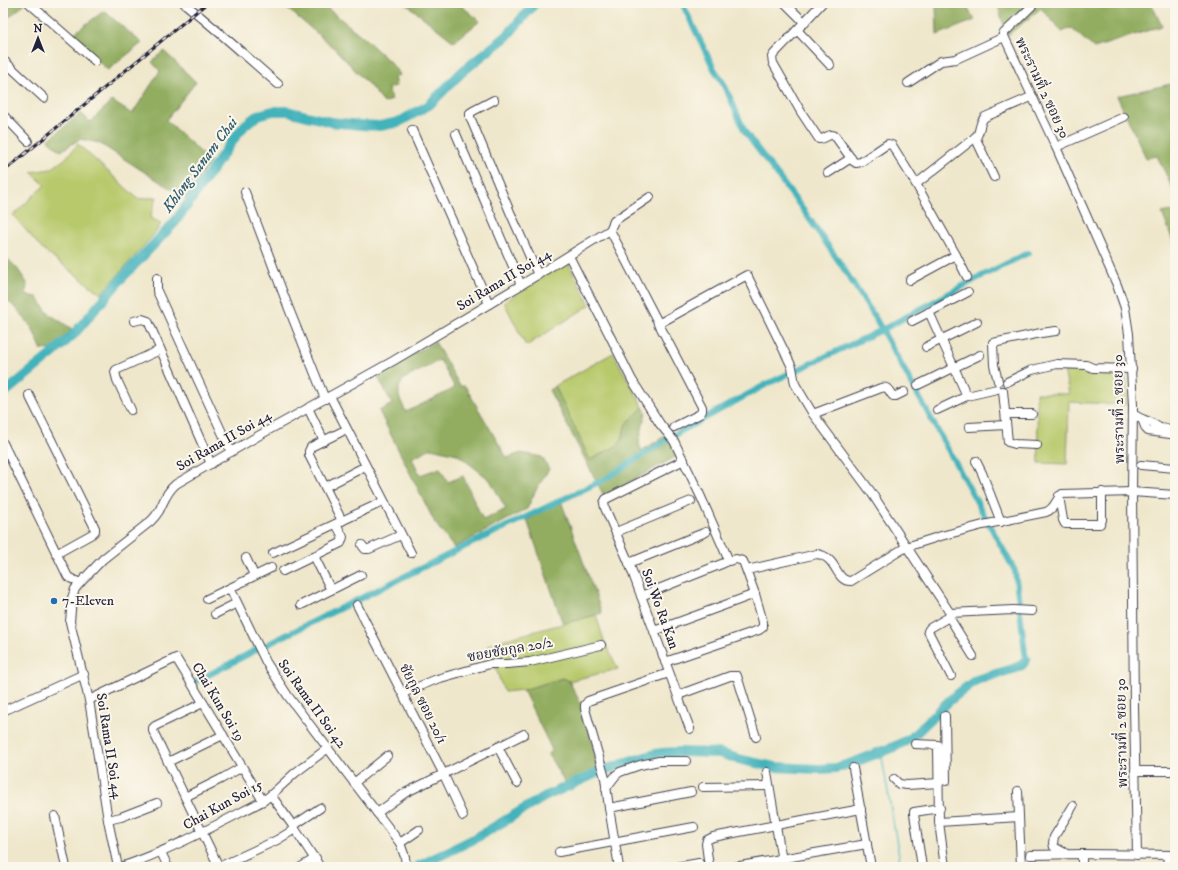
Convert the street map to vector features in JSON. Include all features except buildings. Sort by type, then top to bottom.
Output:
[{"type":"street","points":[[29,3],[95,61]]},
{"type":"street","points":[[785,3],[805,23]]},
{"type":"street","points":[[822,3],[805,23],[774,54],[772,57],[773,62],[801,112],[819,139],[833,134],[856,163],[861,162],[886,145],[892,145],[916,184],[967,277]]},
{"type":"street","name":"พระรามที่ 2 ซอย 30","points":[[1035,3],[1002,34],[1056,147],[1121,296],[1125,308],[1129,334],[1133,414],[1132,492],[1137,855]]},
{"type":"street","points":[[189,4],[195,13],[213,26],[278,84]]},
{"type":"street","points":[[797,30],[830,65]]},
{"type":"street","points":[[908,83],[941,61],[956,58],[1004,37]]},
{"type":"street","points":[[3,60],[44,98]]},
{"type":"street","points":[[916,184],[975,137],[979,132],[982,120],[985,117],[1031,97]]},
{"type":"street","points":[[494,100],[470,113],[470,117],[538,275]]},
{"type":"street","points":[[3,115],[28,141]]},
{"type":"street","points":[[1056,147],[1124,117]]},
{"type":"street","points":[[412,130],[489,304]]},
{"type":"street","points":[[456,134],[521,286]]},
{"type":"street","points":[[975,137],[994,177]]},
{"type":"street","points":[[828,173],[851,158]]},
{"type":"street","points":[[245,192],[289,309],[328,397],[411,553]]},
{"type":"street","name":"Soi Rama II Soi 44","points":[[118,867],[108,820],[84,674],[70,622],[74,589],[103,559],[151,521],[158,513],[172,487],[181,480],[393,361],[521,286],[610,230],[614,221],[650,197]]},
{"type":"street","points":[[610,230],[702,407],[700,414],[673,434]]},
{"type":"street","points":[[910,280],[956,255]]},
{"type":"street","points":[[568,256],[632,380],[660,424],[673,434],[704,504],[726,562]]},
{"type":"street","points":[[658,324],[747,275],[792,367],[795,384],[813,414],[871,492],[949,615],[973,656]]},
{"type":"street","points":[[156,278],[157,291],[231,452]]},
{"type":"street","points":[[912,321],[968,292]]},
{"type":"street","points":[[928,312],[955,367],[967,396]]},
{"type":"street","points":[[134,321],[142,319],[148,321],[211,464]]},
{"type":"street","points":[[926,348],[941,339],[977,322]]},
{"type":"street","points":[[1037,445],[1015,444],[1008,442],[1006,414],[994,365],[993,343],[1056,331]]},
{"type":"street","points":[[131,410],[117,380],[115,372],[116,370],[160,350]]},
{"type":"street","points":[[918,385],[980,355]]},
{"type":"street","points":[[937,410],[967,396],[999,387],[1007,387],[1007,382],[1032,370],[1049,365],[1057,364],[1086,366],[1093,368],[1131,367]]},
{"type":"street","points":[[813,414],[885,387],[893,396],[904,392]]},
{"type":"street","points":[[29,395],[95,528],[92,534],[56,554]]},
{"type":"street","points":[[308,408],[324,441]]},
{"type":"street","points":[[1006,414],[1032,414]]},
{"type":"street","points":[[1133,414],[1150,422],[1155,430],[1175,435]]},
{"type":"street","points":[[969,427],[1006,425]]},
{"type":"street","points":[[1155,430],[1175,430]]},
{"type":"street","points":[[283,571],[341,543],[343,537],[339,522],[309,451],[311,447],[341,432]]},
{"type":"street","points":[[3,443],[68,577],[80,583]]},
{"type":"street","name":"Soi Wo Ra Kan","points":[[684,460],[606,499],[604,503],[629,563],[690,729]]},
{"type":"street","points":[[976,461],[982,473],[997,523]]},
{"type":"street","points":[[1141,465],[1175,468]]},
{"type":"street","points":[[325,487],[360,469]]},
{"type":"street","points":[[1059,496],[1065,524],[1100,524],[1102,520],[1102,492]]},
{"type":"street","points":[[747,570],[817,554],[827,557],[832,562],[843,580],[851,581],[906,547],[983,525],[1046,512],[1053,508],[1059,496],[1062,494],[1132,492],[1175,495]]},
{"type":"street","points":[[616,532],[691,501]]},
{"type":"street","points":[[273,553],[378,504]]},
{"type":"street","points":[[629,563],[706,532]]},
{"type":"street","points":[[362,545],[365,549],[369,549],[402,535]]},
{"type":"street","points":[[314,556],[332,590]]},
{"type":"street","points":[[246,558],[254,575]]},
{"type":"street","points":[[640,596],[736,559],[743,561],[747,570],[763,622],[762,627],[759,630],[665,662]]},
{"type":"street","points":[[207,599],[254,575],[272,568]]},
{"type":"street","points":[[301,605],[361,575]]},
{"type":"street","name":"Soi Rama II Soi 42","points":[[230,588],[269,668],[288,696],[400,843],[407,865]]},
{"type":"street","points":[[654,632],[755,594]]},
{"type":"street","points":[[215,614],[237,603]]},
{"type":"street","name":"ชัยกูล ซอย 20/1","points":[[357,605],[403,693],[463,816]]},
{"type":"street","points":[[951,676],[928,631],[930,628],[949,615],[1017,610],[1032,612]]},
{"type":"street","name":"ซอยชัยกูล 20/2","points":[[403,693],[437,679],[490,664],[530,662],[601,645]]},
{"type":"street","name":"Chai Kun Soi 19","points":[[89,700],[176,658],[263,801]]},
{"type":"street","points":[[619,867],[605,778],[590,731],[585,710],[586,705],[588,701],[669,673]]},
{"type":"street","points":[[3,711],[84,674]]},
{"type":"street","points":[[678,695],[730,676],[737,676],[756,737]]},
{"type":"street","points":[[203,703],[155,726],[153,731],[219,867],[276,840],[320,808]]},
{"type":"street","points":[[945,716],[939,822],[945,867]]},
{"type":"street","points":[[377,813],[405,793],[524,734]]},
{"type":"street","points":[[168,762],[223,735]]},
{"type":"street","points":[[915,744],[938,745],[942,753]]},
{"type":"street","points":[[498,747],[517,783]]},
{"type":"street","name":"Chai Kun Soi 15","points":[[121,867],[161,852],[263,801],[295,773],[328,748]]},
{"type":"street","points":[[354,783],[387,756]]},
{"type":"street","points":[[606,788],[620,772],[640,765],[659,761],[686,761]]},
{"type":"street","points":[[185,797],[242,767]]},
{"type":"street","points":[[853,768],[871,867]]},
{"type":"street","points":[[1135,771],[1175,771]]},
{"type":"street","points":[[767,772],[782,863]]},
{"type":"street","points":[[894,779],[899,784],[907,785],[942,782]]},
{"type":"street","points":[[703,787],[769,786]]},
{"type":"street","points":[[1018,791],[1021,867]]},
{"type":"street","points":[[609,808],[691,792]]},
{"type":"street","points":[[271,795],[316,858],[320,867]]},
{"type":"street","points":[[108,820],[121,817],[157,803]]},
{"type":"street","points":[[1066,854],[1054,847],[1053,843],[1054,837],[1073,806]]},
{"type":"street","points":[[922,867],[914,812],[940,808]]},
{"type":"street","points":[[709,867],[706,844],[708,840],[713,838],[861,809]]},
{"type":"street","points":[[55,816],[66,867]]},
{"type":"street","points":[[939,822],[1019,817]]},
{"type":"street","points":[[559,852],[694,828]]},
{"type":"street","points":[[400,843],[419,830]]},
{"type":"street","points":[[734,867],[782,863],[867,844]]},
{"type":"street","points":[[161,852],[168,867]]},
{"type":"street","points":[[1082,854],[1082,867]]},
{"type":"street","points":[[1030,855],[1171,855],[1167,867]]},
{"type":"street","points":[[301,867],[316,858]]},
{"type":"street","points":[[676,867],[699,863]]},
{"type":"green space","points":[[3,3],[24,3],[25,4],[3,22]]},
{"type":"green space","points":[[281,3],[321,3],[363,37],[391,63],[400,75],[394,77],[396,86],[388,88],[392,100],[384,103],[333,47]]},
{"type":"green space","points":[[405,3],[458,3],[480,21],[454,42]]},
{"type":"green space","points":[[933,3],[964,3],[975,20],[937,35],[936,6]]},
{"type":"green space","points":[[997,3],[1151,3],[1162,26],[1094,48],[1071,28],[1062,32],[1041,8],[1008,35]]},
{"type":"green space","points":[[104,11],[142,43],[108,70],[70,36]]},
{"type":"green space","points":[[164,51],[196,82],[166,120],[210,161],[185,198],[99,143],[80,139],[61,151],[48,140],[81,113],[90,122],[112,101],[132,114],[160,71],[152,62]]},
{"type":"green space","points":[[1175,83],[1175,193],[1157,156],[1146,158],[1117,96]]},
{"type":"green space","points":[[78,144],[138,199],[157,197],[150,218],[161,223],[156,232],[101,294],[42,249],[13,215],[45,185],[31,172],[51,169],[65,159]]},
{"type":"green space","points":[[1171,211],[1175,221],[1175,246],[1162,213]]},
{"type":"green space","points":[[3,254],[17,268],[27,283],[26,295],[37,297],[48,313],[72,329],[52,349],[42,350],[32,328],[17,309],[3,297]]},
{"type":"green space","points":[[567,261],[590,305],[526,346],[504,302]]},
{"type":"green space","points":[[435,342],[460,386],[465,386],[507,458],[521,453],[542,457],[549,469],[536,490],[527,509],[454,548],[435,523],[379,411],[392,404],[376,373]],"holes":[[[440,360],[455,388],[406,412],[399,397],[399,387],[404,379]],[[431,448],[457,454],[490,480],[506,509],[483,520],[463,476],[448,482],[440,468],[420,475],[412,458]]]},
{"type":"green space","points":[[613,353],[643,407],[625,425],[623,437],[618,445],[590,460],[555,386]]},
{"type":"green space","points":[[1064,370],[1126,372],[1128,405],[1069,402],[1067,464],[1039,463],[1036,393],[1069,394]]},
{"type":"green space","points":[[555,386],[590,460],[618,445],[623,437],[625,425],[643,407],[646,412],[639,442],[641,451],[667,435],[679,455],[604,496],[549,390]]},
{"type":"green space","points":[[561,501],[602,613],[563,624],[527,520]]},
{"type":"green space","points":[[596,615],[604,641],[618,669],[569,681],[563,678],[523,690],[504,692],[488,645]]},
{"type":"green space","points":[[563,678],[569,681],[581,704],[585,703],[597,768],[567,786],[548,754],[552,750],[523,690]]},
{"type":"waterway","name":"Khlong Sanam Chai","points":[[3,394],[74,334],[121,279],[175,222],[233,140],[245,125],[258,115],[273,111],[287,111],[331,122],[360,125],[380,126],[399,122],[429,105],[463,71],[507,36],[535,3]]},
{"type":"waterway","points":[[682,3],[714,69],[724,84],[745,132],[804,211],[876,319],[1015,571],[1026,660]]},
{"type":"waterway","points":[[197,681],[254,651],[470,544],[605,479],[681,431],[767,384],[882,330],[976,279],[1028,253]]},
{"type":"waterway","points":[[417,867],[476,838],[544,797],[601,771],[652,755],[679,752],[719,753],[742,760],[775,767],[819,769],[836,768],[855,762],[896,746],[911,738],[950,700],[976,680],[1013,669],[1022,665],[1026,660]]},
{"type":"waterway","points":[[881,752],[901,867]]},
{"type":"railway","points":[[3,172],[207,3]]},
{"type":"place","name":"7-Eleven","points":[[54,601]]}]
